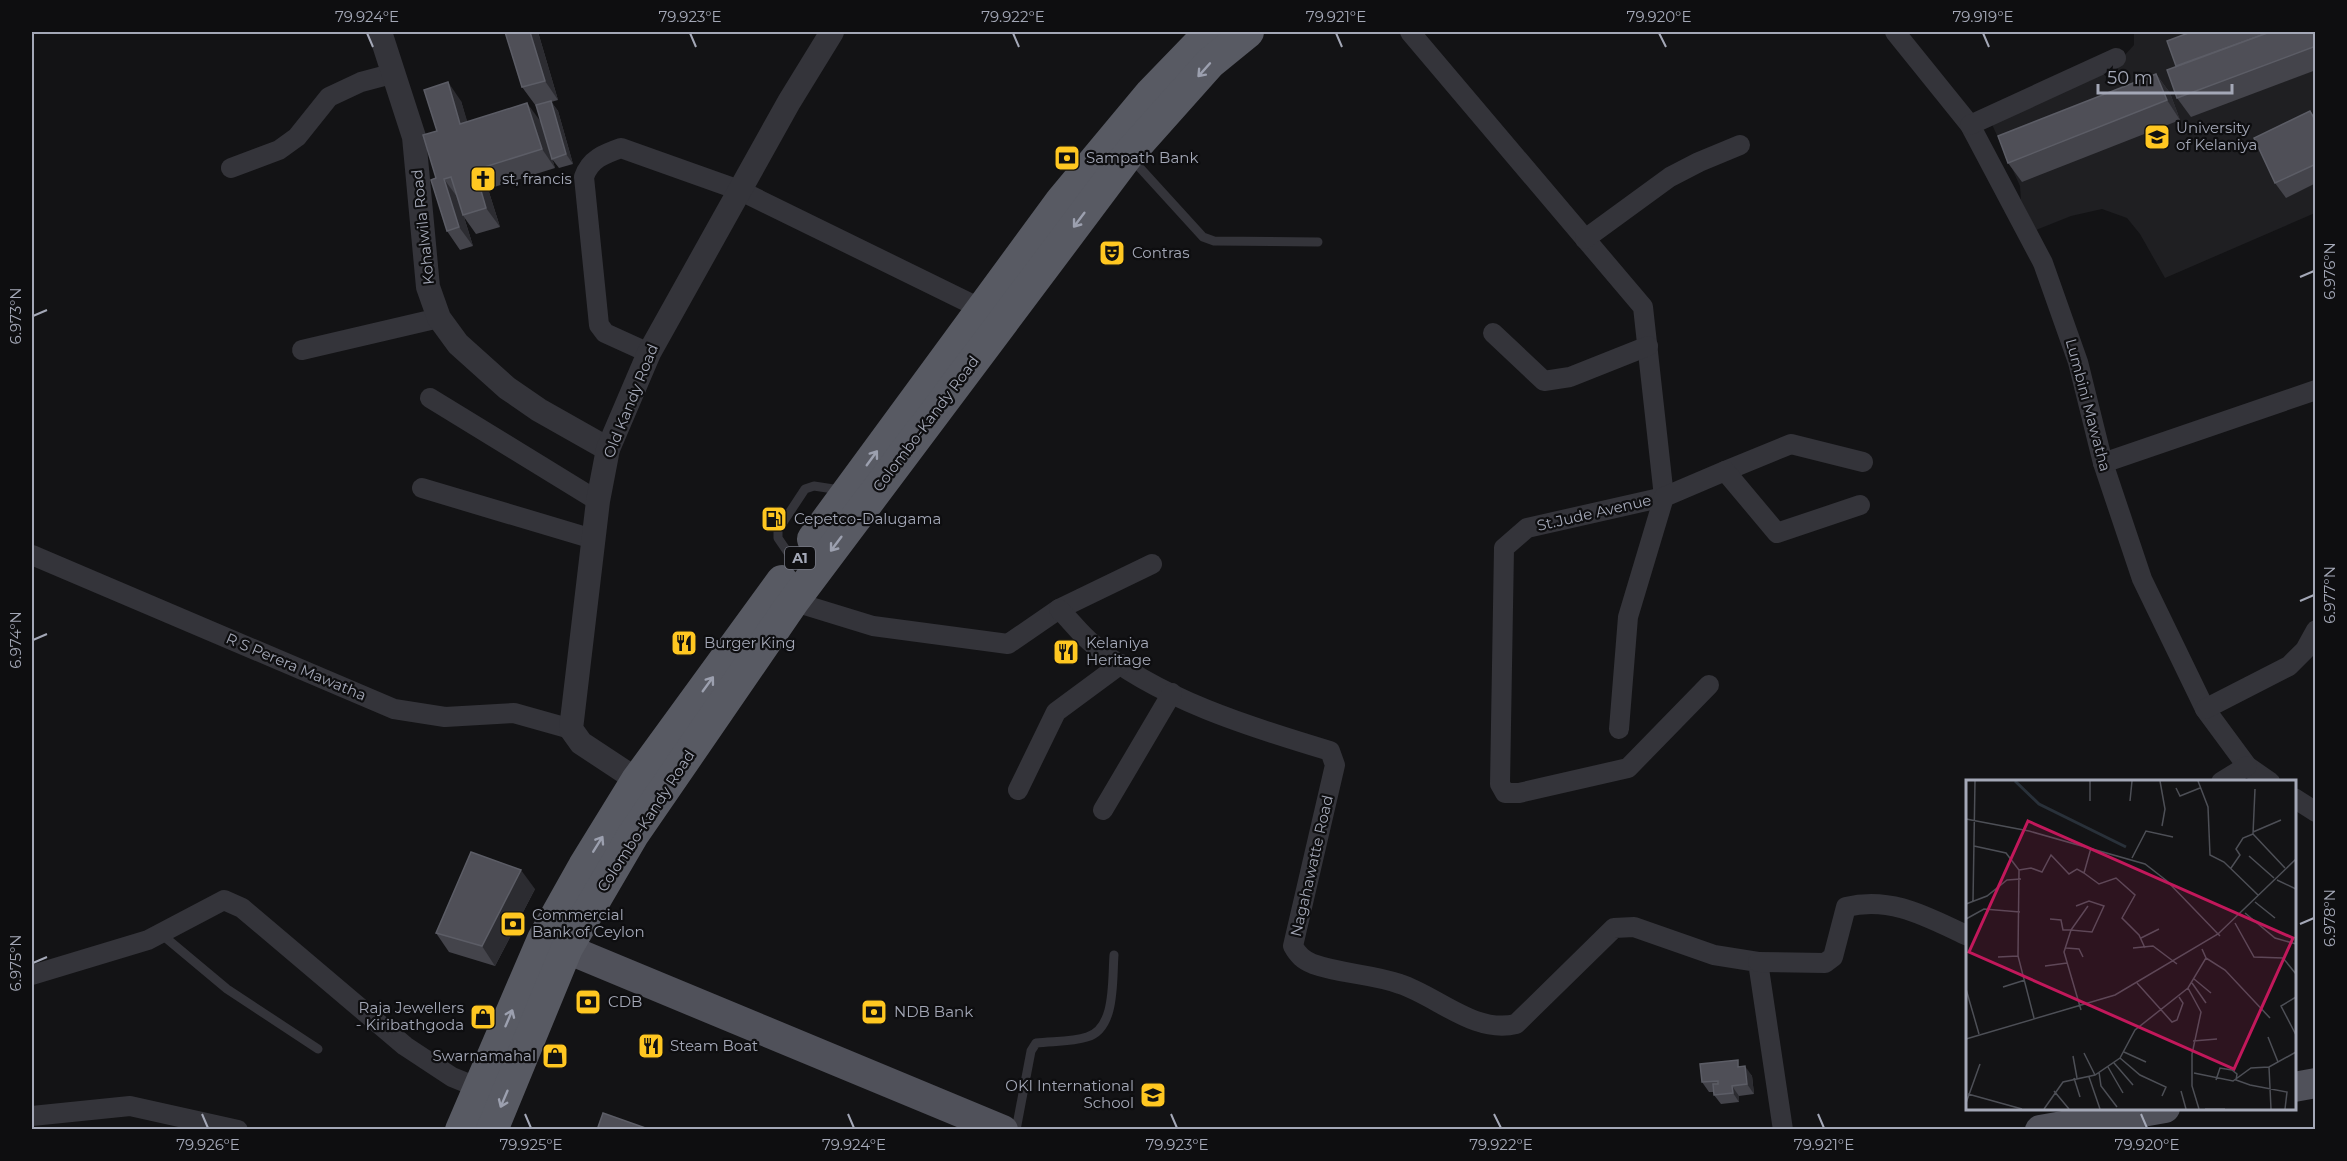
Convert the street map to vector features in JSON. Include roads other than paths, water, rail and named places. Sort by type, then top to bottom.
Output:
[{"type":"highway","name":"Colombo-Kandy Road","points":[[461,1130],[479,1088],[555,944],[637,780],[783,598],[992,314],[1060,201],[1151,93],[1210,32]]},
{"type":"highway","name":"Colombo-Kandy Road","points":[[492,1130],[555,944],[633,835],[783,598],[795,563],[848,491],[992,314],[1128,154],[1210,63],[1248,32]]},
{"type":"main road","points":[[555,944],[1003,1130]]},
{"type":"main road","points":[[2296,1087],[2316,1083]]},
{"type":"main road","points":[[2040,1130],[2154,1110]]},
{"type":"street","name":"Kohalwila Road","points":[[380,32],[414,137],[428,287],[440,318],[458,344],[507,388],[608,449]]},
{"type":"street","name":"Old Kandy Road","points":[[571,729],[598,501],[608,449],[649,352],[832,32]]},
{"type":"street","name":"St.Jude Avenue","points":[[1410,32],[1643,307],[1648,346],[1664,496],[1527,528],[1504,548],[1500,784],[1505,793],[1519,794],[1628,768],[1709,685]]},
{"type":"street","name":"Lumbini Mawatha","points":[[1894,32],[1970,125],[2043,263],[2078,362],[2103,463],[2142,579],[2205,709],[2247,766],[2267,780]]},
{"type":"street","points":[[1970,125],[2116,58]]},
{"type":"street","points":[[231,168],[279,150],[297,136],[329,97],[361,82],[395,73]]},
{"type":"street","points":[[1585,239],[1670,177],[1740,145]]},
{"type":"street","points":[[649,352],[605,333],[598,325],[584,177],[588,166],[597,158],[621,148],[740,190],[992,314]]},
{"type":"street","points":[[302,350],[440,318]]},
{"type":"street","points":[[1493,333],[1544,381],[1570,377],[1648,346]]},
{"type":"street","points":[[2103,463],[2316,390]]},
{"type":"street","points":[[430,398],[598,501]]},
{"type":"street","points":[[1619,729],[1628,617],[1664,496],[1791,444],[1863,462]]},
{"type":"street","points":[[1725,471],[1777,533],[1860,505]]},
{"type":"street","points":[[422,488],[593,539]]},
{"type":"street","name":"R S Perera Mawatha","points":[[32,555],[394,709],[445,717],[514,713],[571,729]]},
{"type":"street","points":[[783,598],[873,626],[1008,644],[1059,609],[1152,564]]},
{"type":"street","name":"Nagahawatte Road","points":[[1059,609],[1094,645],[1147,683],[1257,730],[1330,751],[1335,765],[1293,946],[1299,956],[1313,964],[1401,984],[1482,1024],[1502,1027],[1516,1024],[1614,928],[1634,927],[1714,955],[1758,962],[1825,963],[1833,957],[1846,907],[1866,903],[1913,910],[1966,935]]},
{"type":"street","points":[[2205,709],[2289,666],[2305,650],[2316,630]]},
{"type":"street","points":[[1018,790],[1056,712],[1120,664]]},
{"type":"street","points":[[1104,810],[1172,693]]},
{"type":"street","points":[[571,729],[581,743],[637,780]]},
{"type":"street","points":[[2224,780],[2247,766]]},
{"type":"street","points":[[2296,799],[2316,812]]},
{"type":"street","points":[[32,975],[148,940],[224,900],[242,908],[405,1046],[452,1077],[479,1088]]},
{"type":"street","points":[[1758,962],[1783,1130]]},
{"type":"street","points":[[32,1116],[130,1106],[238,1130]]},
{"type":"lane","points":[[1128,154],[1203,237],[1214,241],[1318,242]]},
{"type":"lane","points":[[160,933],[227,989],[318,1049]]},
{"type":"lane","points":[[1016,1130],[1031,1051],[1036,1043],[1087,1037],[1100,1031],[1108,1018],[1114,955]]},
{"type":"place","name":"University of Kelaniya","points":[[2157,137]]},
{"type":"place","name":"Sampath Bank","points":[[1067,158]]},
{"type":"place","name":"st, francis","points":[[483,179]]},
{"type":"place","name":"Contras","points":[[1112,253]]},
{"type":"place","name":"Cepetco-Dalugama","points":[[774,519]]},
{"type":"place","name":"Burger King","points":[[684,643]]},
{"type":"place","name":"Kelaniya Heritage","points":[[1066,652]]},
{"type":"place","name":"Commercial Bank of Ceylon","points":[[513,924]]},
{"type":"place","name":"CDB","points":[[588,1002]]},
{"type":"place","name":"NDB Bank","points":[[874,1012]]},
{"type":"place","name":"Raja Jewellers - Kiribathgoda","points":[[483,1017]]},
{"type":"place","name":"Steam Boat","points":[[651,1046]]},
{"type":"place","name":"Swarnamahal","points":[[555,1056]]},
{"type":"place","name":"OKI International School","points":[[1153,1095]]}]
